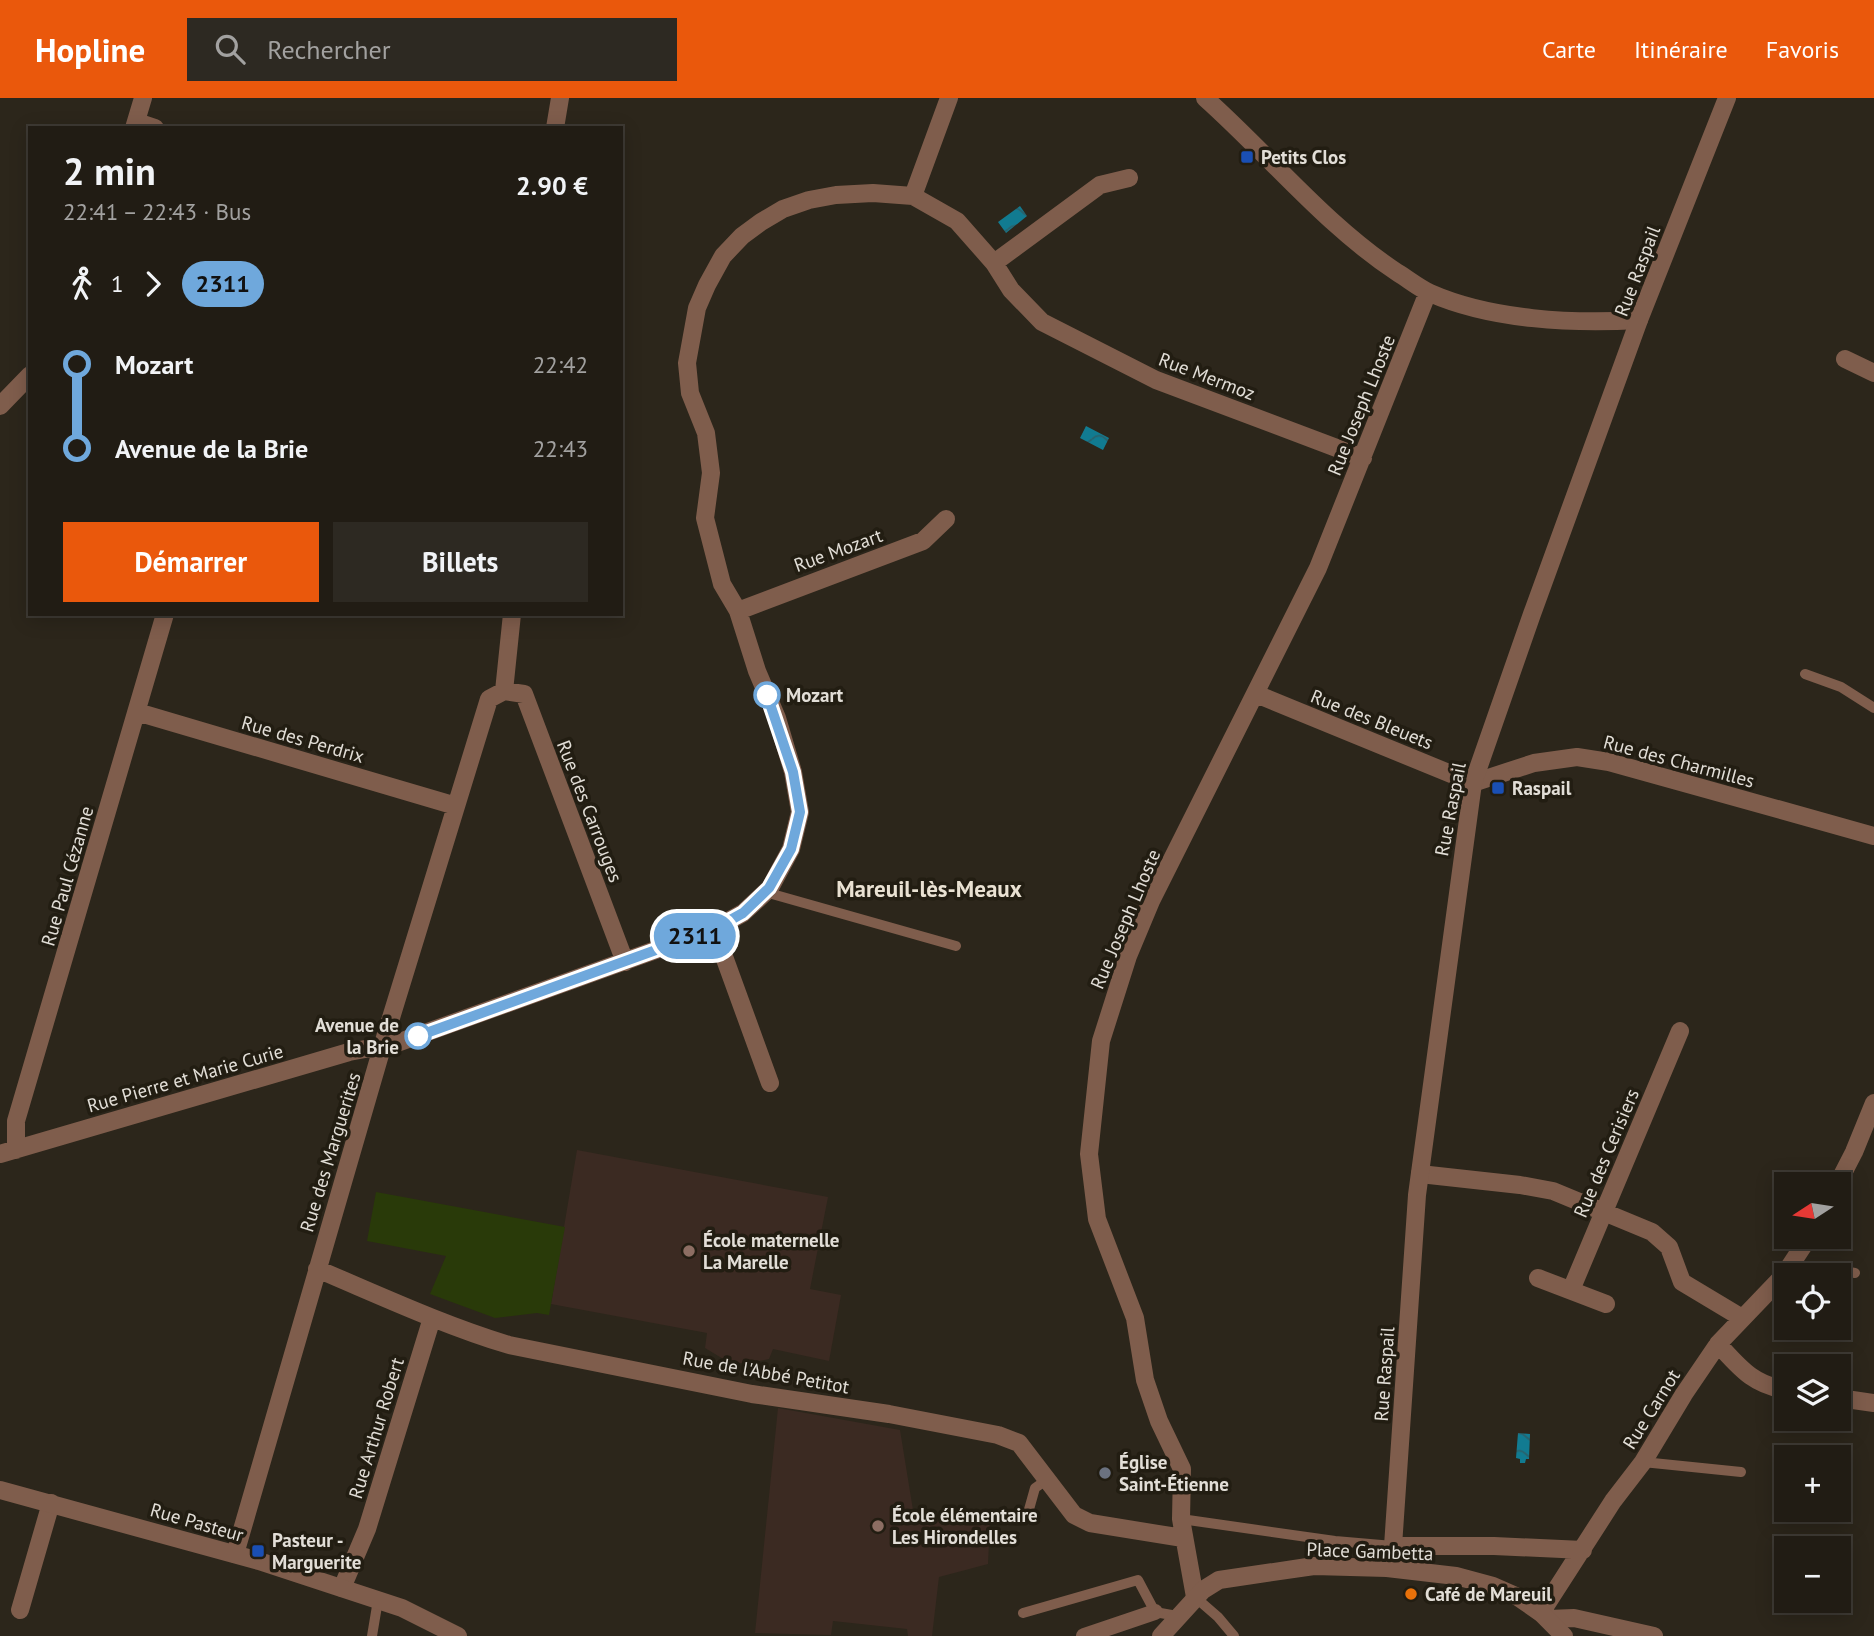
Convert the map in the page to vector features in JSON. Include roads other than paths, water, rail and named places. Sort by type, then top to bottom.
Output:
[{"type":"street","points":[[135,125],[143,98]]},
{"type":"street","points":[[555,126],[560,98]]},
{"type":"street","points":[[913,196],[949,98]]},
{"type":"street","points":[[1205,98],[1247,135],[1305,198],[1373,256],[1428,292],[1466,306],[1541,319],[1598,322],[1639,320]]},
{"type":"street","name":"Rue Raspail","points":[[1387,1568],[1393,1546],[1420,1174],[1473,783],[1639,320],[1727,98]]},
{"type":"street","points":[[383,1047],[714,929],[743,913],[769,888],[791,849],[800,812],[793,772],[777,718],[757,671],[738,611],[722,584],[705,518],[711,473],[706,433],[690,393],[687,363],[692,330],[702,296],[723,256],[742,236],[783,209],[809,200],[873,192],[913,196],[957,221],[995,263],[1100,185],[1129,178]]},
{"type":"street","name":"Rue Mermoz","points":[[995,263],[1011,290],[1042,323],[1156,380],[1363,458]]},
{"type":"street","name":"Rue Joseph Lhoste","points":[[1195,1597],[1183,1538],[1182,1469],[1159,1421],[1145,1380],[1135,1318],[1097,1219],[1089,1154],[1101,1041],[1128,956],[1151,901],[1318,568],[1428,292]]},
{"type":"street","points":[[1845,359],[1874,373]]},
{"type":"street","points":[[0,406],[28,377]]},
{"type":"street","name":"Rue Mozart","points":[[738,611],[923,541],[946,519]]},
{"type":"street","name":"Rue Paul Cézanne","points":[[8,1152],[164,616]]},
{"type":"street","points":[[504,691],[512,616]]},
{"type":"street","name":"Rue des Marguerites","points":[[235,1554],[317,1269],[489,699],[504,691]]},
{"type":"street","name":"Rue des Carrouges","points":[[504,691],[524,694],[625,962]]},
{"type":"street","name":"Rue des Bleuets","points":[[1255,694],[1473,783]]},
{"type":"street","name":"Rue des Perdrix","points":[[137,712],[456,806]]},
{"type":"street","name":"Rue des Charmilles","points":[[1473,783],[1534,763],[1577,757],[1609,762],[1874,836]]},
{"type":"street","points":[[714,929],[770,1083]]},
{"type":"street","name":"Rue des Cerisiers","points":[[1571,1290],[1679,1031]]},
{"type":"street","name":"Rue Pierre et Marie Curie","points":[[8,1152],[349,1052],[383,1047]]},
{"type":"street","points":[[1843,1172],[1873,1112]]},
{"type":"street","points":[[1420,1174],[1553,1191],[1652,1232],[1669,1247],[1682,1282],[1742,1318]]},
{"type":"street","name":"Rue de l'Abbé Petitot","points":[[317,1269],[472,1334],[550,1354],[752,1394],[889,1414],[998,1435],[1019,1443],[1074,1515],[1090,1523],[1183,1538]]},
{"type":"street","points":[[1538,1278],[1606,1304]]},
{"type":"street","name":"Rue Carnot","points":[[1545,1616],[1613,1501],[1643,1462],[1718,1344],[1774,1287]]},
{"type":"street","name":"Rue Arthur Robert","points":[[342,1588],[368,1529],[432,1318]]},
{"type":"street","points":[[1718,1344],[1748,1376],[1774,1388]]},
{"type":"street","points":[[1851,1400],[1874,1403]]},
{"type":"street","name":"Rue Pasteur","points":[[0,1490],[235,1554],[342,1588],[402,1608],[458,1636]]},
{"type":"street","points":[[20,1610],[51,1503]]},
{"type":"street","name":"Place Gambetta","points":[[1393,1546],[1494,1546],[1583,1550]]},
{"type":"street","name":"Place Gambetta","points":[[1161,1636],[1195,1597],[1219,1580],[1314,1566],[1387,1568],[1456,1576],[1493,1586],[1518,1597],[1545,1616],[1564,1636]]},
{"type":"street","points":[[1084,1636],[1155,1612]]},
{"type":"street","points":[[1545,1616],[1574,1618],[1654,1636]]},
{"type":"lane","points":[[1805,674],[1841,687],[1874,708]]},
{"type":"lane","points":[[765,892],[956,946]]},
{"type":"lane","points":[[1851,1272],[1855,1273]]},
{"type":"lane","points":[[1643,1462],[1741,1472]]},
{"type":"lane","points":[[1028,1513],[1035,1488],[1048,1479]]},
{"type":"lane","points":[[1181,1518],[1335,1541],[1393,1546]]},
{"type":"lane","points":[[1023,1613],[1138,1580],[1155,1612],[1177,1616]]},
{"type":"lane","points":[[1195,1597],[1218,1617],[1234,1636]]},
{"type":"lane","points":[[372,1636],[378,1600]]},
{"type":"water","points":[[1020,206],[1027,216],[1006,233],[998,222]]},
{"type":"water","points":[[1086,426],[1109,438],[1103,450],[1080,438]]},
{"type":"water","points":[[1518,1433],[1530,1434],[1529,1459],[1526,1459],[1525,1463],[1520,1463],[1520,1459],[1516,1458]]},
{"type":"place","name":"Petits Clos","points":[[1247,157]]},
{"type":"place","name":"Mozart","points":[[767,695]]},
{"type":"place","name":"Raspail","points":[[1498,788]]},
{"type":"place","name":"Avenue de la Brie","points":[[418,1036]]},
{"type":"place","name":"École maternelle La Marelle","points":[[689,1251]]},
{"type":"place","name":"Église Saint-Étienne","points":[[1105,1473]]},
{"type":"place","name":"École élémentaire Les Hirondelles","points":[[878,1526]]},
{"type":"place","name":"Pasteur - Marguerite","points":[[258,1551]]},
{"type":"place","name":"Café de Mareuil","points":[[1411,1594]]},
{"type":"district","name":"Mareuil-lès-Meaux","points":[[929,888]]}]
